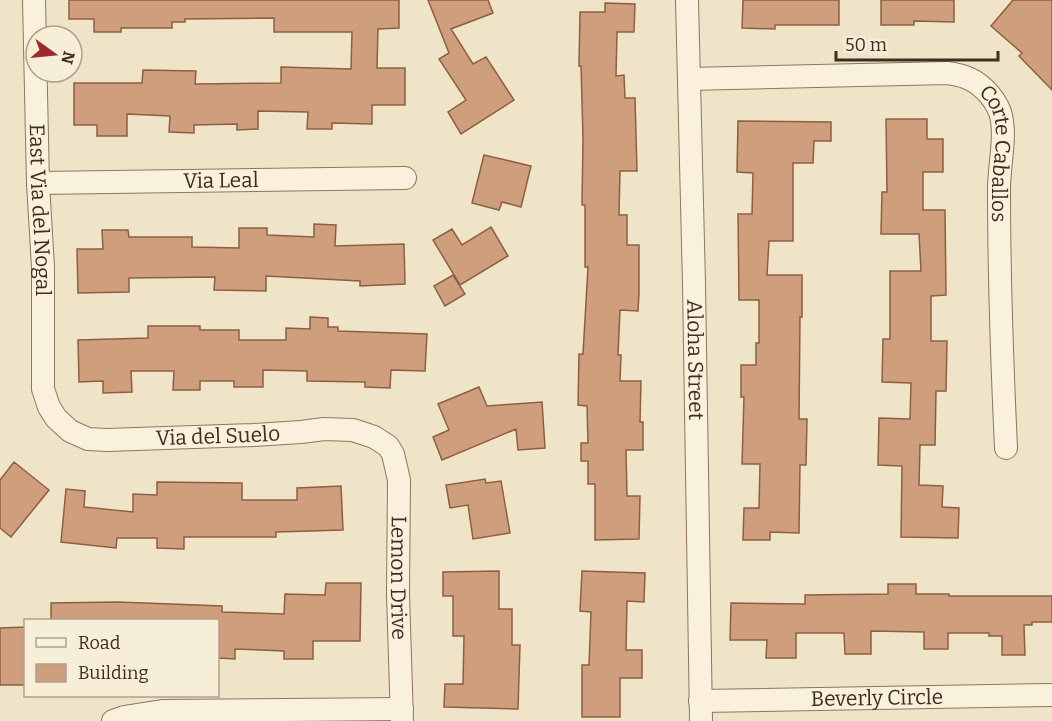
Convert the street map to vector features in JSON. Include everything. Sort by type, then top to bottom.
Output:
[{"type":"street","name":"East Via del Nogal","points":[[34,0],[38,183],[43,267],[43,389],[49,407],[56,418]]},
{"type":"street","name":"Aloha Street","points":[[687,0],[701,711]]},
{"type":"street","name":"Corte Caballos","points":[[689,78],[948,73],[977,82],[990,95],[999,111],[1003,129],[999,187],[1006,448]]},
{"type":"street","name":"Via Leal","points":[[38,183],[405,178]]},
{"type":"street","name":"Via del Suelo","points":[[56,418],[70,431],[88,439],[262,434],[324,429],[353,430],[374,436],[382,442]]},
{"type":"street","name":"Lemon Drive","points":[[382,442],[393,454],[399,480],[398,595],[402,715]]},
{"type":"street","name":"Beverly Circle","points":[[701,711],[1052,695]]},
{"type":"street","points":[[120,720],[172,711],[402,715]]},
{"type":"building","points":[[69,0],[399,0],[399,28],[378,29],[377,68],[405,68],[405,105],[372,105],[372,124],[332,123],[332,129],[307,129],[308,112],[258,111],[258,129],[237,130],[237,124],[194,125],[194,133],[169,132],[170,116],[127,114],[127,136],[97,136],[97,125],[74,125],[74,84],[142,83],[143,70],[196,71],[195,84],[281,83],[281,67],[351,69],[352,32],[274,32],[274,18],[185,19],[185,22],[172,22],[172,28],[121,28],[121,32],[94,32],[94,19],[69,19]]},
{"type":"building","points":[[428,0],[488,0],[493,13],[451,29],[473,64],[486,57],[514,100],[461,134],[448,112],[466,100],[439,59],[449,53]]},
{"type":"building","points":[[743,0],[839,0],[839,25],[775,25],[775,29],[742,28]]},
{"type":"building","points":[[881,0],[954,0],[954,22],[914,21],[914,25],[881,25]]},
{"type":"building","points":[[1013,0],[1052,0],[1052,90],[1019,56],[1022,53],[991,26]]},
{"type":"building","points":[[605,3],[635,4],[634,32],[617,32],[616,76],[624,75],[625,98],[635,98],[637,171],[620,171],[619,215],[627,215],[627,245],[639,245],[639,293],[638,311],[620,310],[618,355],[621,355],[620,381],[641,381],[640,422],[643,422],[643,450],[626,450],[627,496],[640,496],[639,539],[595,540],[595,484],[588,484],[588,461],[581,461],[581,443],[588,443],[587,406],[578,405],[579,354],[583,354],[588,267],[585,267],[585,205],[582,205],[580,12],[605,12]]},
{"type":"building","points":[[886,119],[927,119],[927,139],[943,139],[943,172],[923,172],[923,210],[945,210],[946,295],[931,296],[931,341],[947,341],[946,391],[936,391],[935,445],[920,445],[919,485],[943,486],[942,507],[959,508],[958,538],[901,537],[902,466],[878,465],[879,418],[910,419],[911,383],[882,382],[883,339],[890,339],[890,271],[921,271],[919,234],[881,234],[882,192],[887,192]]},
{"type":"building","points":[[738,121],[831,122],[831,141],[814,141],[813,163],[793,163],[793,241],[769,241],[767,275],[802,275],[799,419],[807,419],[806,465],[800,465],[799,533],[770,532],[770,540],[743,540],[744,508],[759,508],[760,464],[742,464],[744,397],[741,397],[741,365],[756,365],[756,343],[759,343],[759,300],[739,300],[738,214],[752,214],[753,173],[737,172]]},
{"type":"building","points":[[484,155],[531,166],[521,207],[502,202],[499,210],[472,203]]},
{"type":"building","points":[[314,224],[336,225],[335,246],[404,244],[405,284],[360,286],[360,281],[266,276],[266,291],[214,290],[215,277],[129,278],[129,292],[78,293],[77,249],[103,249],[102,230],[128,230],[129,237],[192,237],[192,247],[239,248],[239,228],[267,228],[267,235],[314,237]]},
{"type":"building","points":[[491,227],[508,256],[460,285],[433,240],[452,229],[462,245]]},
{"type":"building","points":[[453,275],[465,294],[445,306],[434,286]]},
{"type":"building","points":[[310,317],[328,318],[328,327],[338,327],[338,331],[427,334],[425,371],[391,370],[390,388],[365,387],[365,382],[307,381],[307,371],[263,370],[263,387],[234,387],[234,381],[200,381],[200,390],[173,390],[174,371],[131,371],[132,392],[103,393],[103,381],[79,382],[78,340],[148,338],[148,326],[200,326],[200,330],[239,330],[239,340],[286,340],[286,328],[310,329]]},
{"type":"building","points":[[479,387],[487,406],[542,402],[545,448],[518,450],[516,429],[442,460],[433,437],[449,430],[438,404]]},
{"type":"building","points":[[14,462],[49,490],[11,537],[0,528],[0,480]]},
{"type":"building","points":[[485,479],[486,483],[501,481],[510,533],[473,539],[468,505],[450,508],[446,485]]},
{"type":"building","points":[[157,482],[242,483],[242,500],[297,500],[297,488],[341,486],[343,530],[276,532],[276,537],[184,537],[184,549],[157,548],[157,538],[117,538],[116,548],[61,542],[66,489],[85,491],[84,507],[133,512],[133,494],[157,495]]},
{"type":"building","points":[[499,571],[499,609],[512,609],[512,645],[520,645],[518,709],[444,707],[445,684],[463,684],[464,636],[453,636],[453,596],[443,596],[443,572]]},
{"type":"building","points":[[582,571],[645,573],[644,602],[627,601],[626,650],[642,650],[642,678],[620,678],[620,717],[582,717],[582,665],[589,665],[591,612],[580,611]]},
{"type":"building","points":[[326,583],[361,583],[360,641],[313,641],[313,659],[284,659],[284,651],[235,649],[235,659],[219,658],[219,619],[51,619],[51,603],[118,602],[222,606],[222,612],[284,614],[285,594],[325,595]]},
{"type":"building","points":[[888,584],[916,584],[916,594],[1052,596],[1052,622],[1032,622],[1032,625],[1024,625],[1025,655],[1002,655],[1002,636],[989,636],[989,633],[948,633],[948,649],[924,649],[924,632],[871,631],[871,654],[845,654],[844,633],[796,633],[796,658],[766,658],[767,640],[730,640],[731,603],[805,604],[805,595],[888,594]]},
{"type":"building","points":[[24,627],[24,685],[0,685],[0,628]]}]
